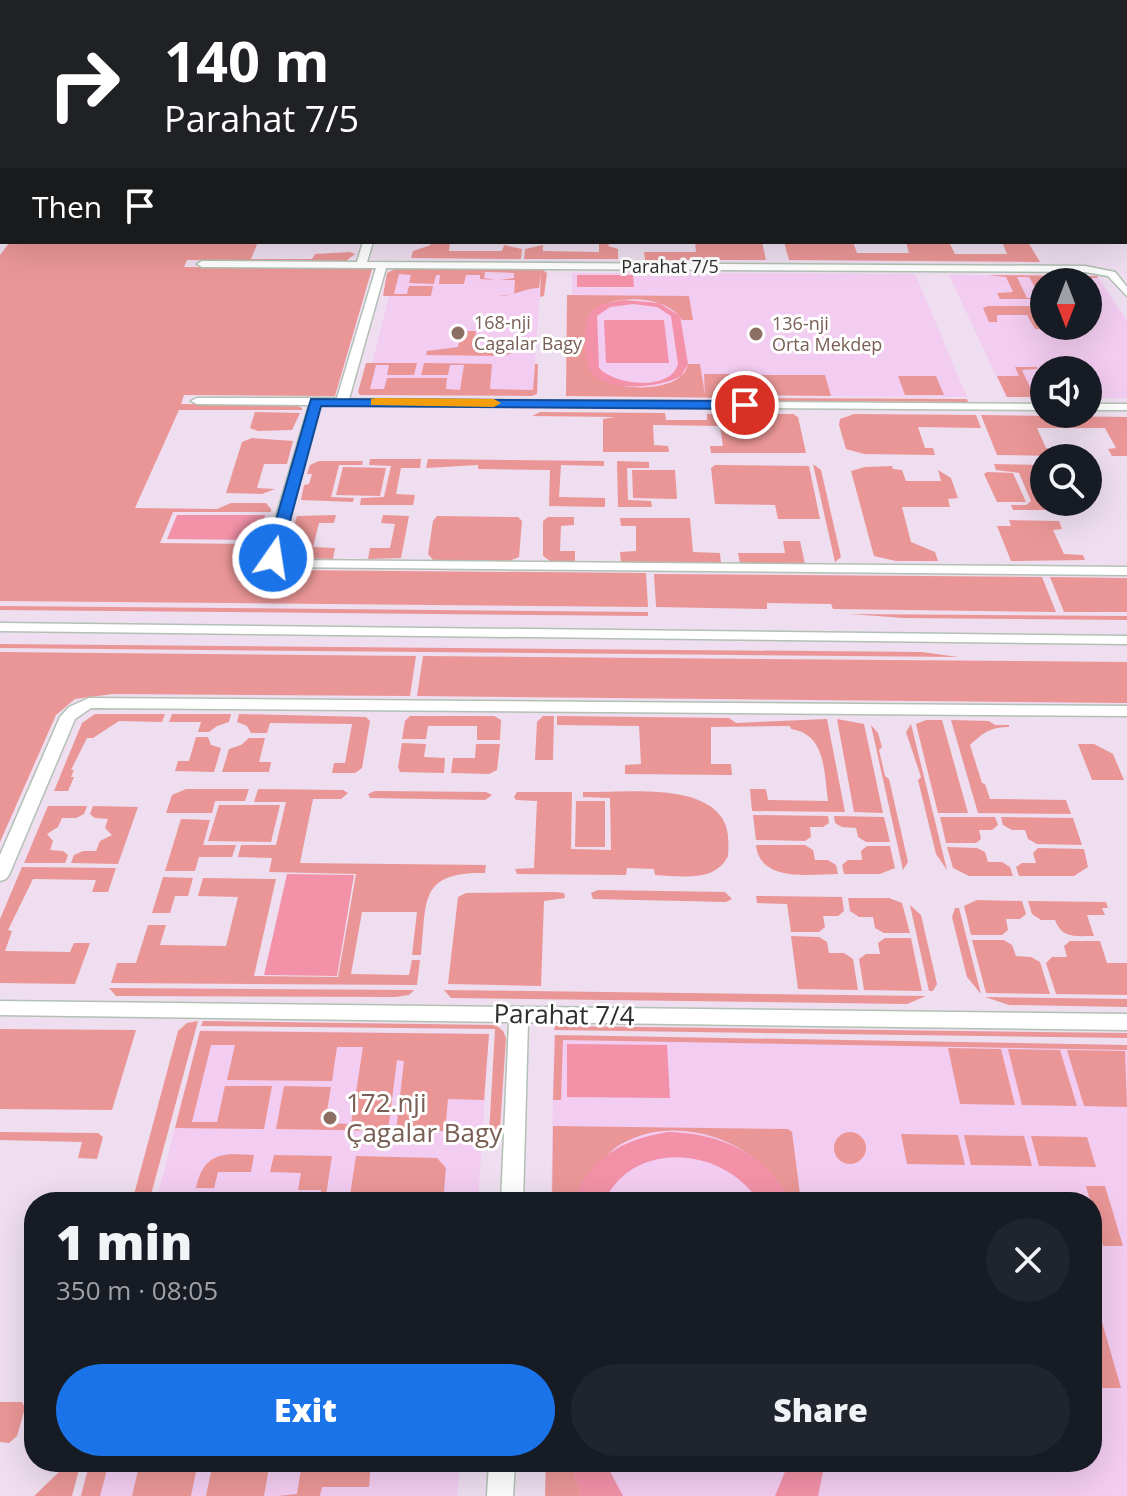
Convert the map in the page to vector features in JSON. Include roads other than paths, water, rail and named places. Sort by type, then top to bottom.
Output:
[{"type":"street","points":[[361,265],[367,244]]},
{"type":"street","name":"Parahat 7/5","points":[[202,264],[1094,269],[1111,274],[1127,293]]},
{"type":"street","points":[[342,402],[382,266]]},
{"type":"street","points":[[197,401],[1030,407]]},
{"type":"street","points":[[316,402],[273,550],[276,562],[293,565],[1127,571]]},
{"type":"street","points":[[1102,407],[1127,407]]},
{"type":"street","points":[[0,627],[1127,640]]},
{"type":"street","points":[[0,875],[68,717],[80,706],[113,701],[1127,711]]},
{"type":"street","name":"Parahat 7/4","points":[[0,1008],[1127,1022]]},
{"type":"street","points":[[512,1192],[519,1014]]},
{"type":"street","points":[[500,1496],[501,1472]]},
{"type":"place","name":"168-nji Cagalar Bagy","points":[[458,333]]},
{"type":"place","name":"136-nji Orta Mekdep","points":[[756,334]]},
{"type":"place","name":"172.nji Çagalar Bagy","points":[[330,1118]]}]
